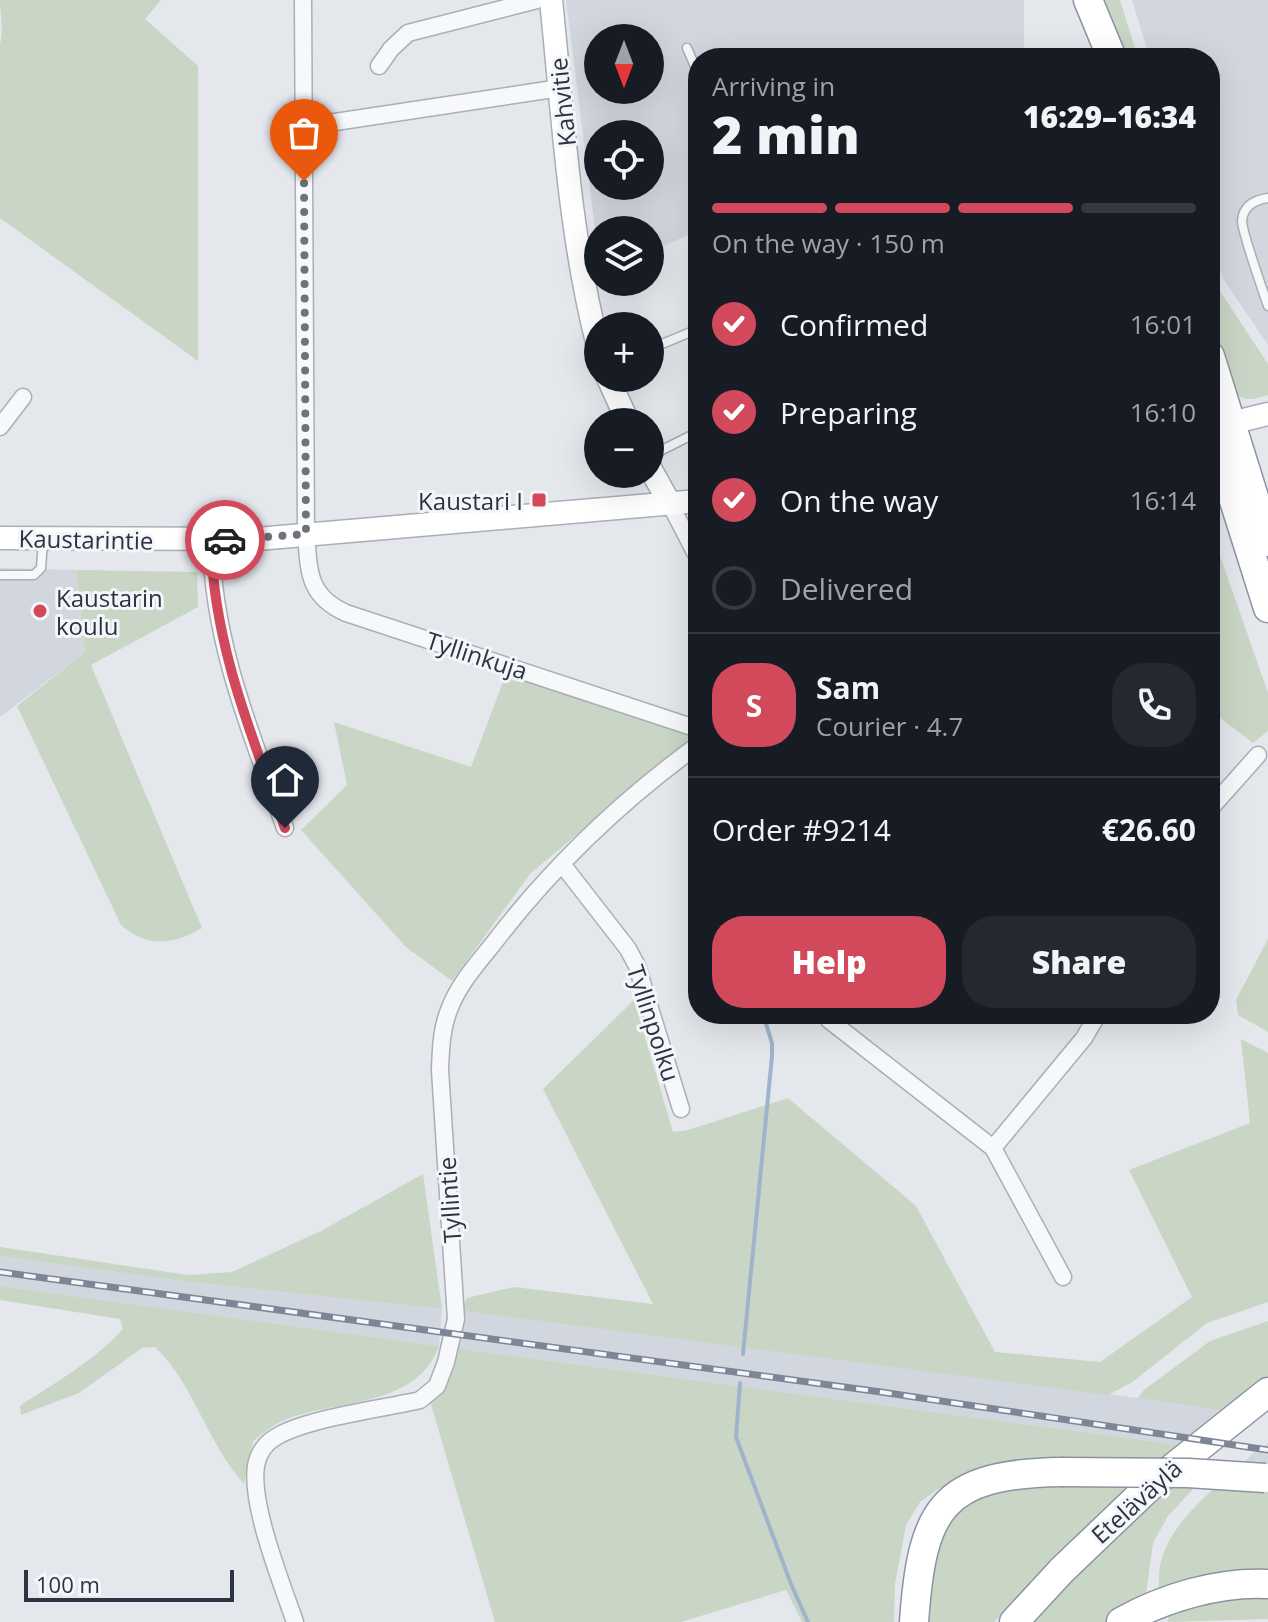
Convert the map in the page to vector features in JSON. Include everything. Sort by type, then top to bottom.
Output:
[{"type":"highway","points":[[1088,0],[1099,48]]},
{"type":"highway","points":[[1088,0],[1108,48]]},
{"type":"highway","points":[[1220,437],[1268,542]]},
{"type":"highway","points":[[1220,443],[1268,608]]},
{"type":"highway","name":"Eteläväylä","points":[[1014,1622],[1062,1570],[1150,1486],[1268,1392]]},
{"type":"highway","points":[[914,1622],[918,1578],[931,1524],[951,1500],[980,1482],[1018,1473],[1061,1472],[1188,1473],[1267,1478]]},
{"type":"highway","points":[[1121,1622],[1157,1605],[1207,1591],[1268,1584]]},
{"type":"street","name":"Tyllinkuja","points":[[303,0],[306,534],[313,587],[329,605],[688,726]]},
{"type":"street","points":[[379,66],[408,33],[537,0]]},
{"type":"street","name":"Kahvitie","points":[[551,0],[571,193],[590,312]]},
{"type":"street","points":[[302,127],[560,88]]},
{"type":"street","points":[[0,427],[23,397]]},
{"type":"street","points":[[1220,425],[1268,414]]},
{"type":"street","points":[[661,488],[688,539]]},
{"type":"street","name":"Kaustarintie","points":[[0,538],[211,541],[688,502]]},
{"type":"street","points":[[211,541],[215,603],[228,665],[285,828]]},
{"type":"street","name":"Tyllintie","points":[[295,1622],[258,1499],[255,1482],[259,1456],[265,1446],[287,1432],[420,1400],[437,1386],[446,1362],[456,1319],[440,1070],[441,1039],[449,1010],[464,981],[524,902],[613,813],[688,752]]},
{"type":"street","points":[[1220,798],[1258,755]]},
{"type":"street","name":"Tyllinpolku","points":[[562,864],[628,949],[637,966],[681,1109]]},
{"type":"street","points":[[834,1024],[993,1148],[1063,1277]]},
{"type":"street","points":[[993,1148],[1092,1024]]},
{"type":"lane","points":[[1268,198],[1248,205],[1242,221],[1268,306]]},
{"type":"lane","points":[[664,343],[688,333]]},
{"type":"lane","points":[[664,449],[688,437]]},
{"type":"lane","points":[[0,575],[34,575],[41,568],[43,538]]},
{"type":"shaded area","points":[[566,0],[1024,0],[1024,48],[688,48],[688,235],[664,246],[664,216],[593,216],[591,200],[664,200],[664,120],[584,120],[584,142]]},
{"type":"shaded area","points":[[1132,0],[1268,0],[1268,345],[1220,271],[1220,48],[1147,48]]},
{"type":"shaded area","name":"Kaustarin koulu","points":[[0,568],[76,570],[85,652],[0,717]]},
{"type":"shaded area","points":[[0,1256],[180,1281],[442,1309],[439,1346],[0,1286]]},
{"type":"shaded area","points":[[461,1311],[1224,1411],[1181,1445],[453,1348]]},
{"type":"shaded area","points":[[1268,1443],[1268,1470],[1239,1468],[1251,1455]]},
{"type":"green space","points":[[0,0],[161,0],[145,19],[198,66],[198,361],[0,218]]},
{"type":"green space","points":[[1103,0],[1120,0],[1135,48],[1120,48]]},
{"type":"green space","points":[[1220,291],[1268,364],[1268,395],[1243,398],[1234,390],[1221,361]]},
{"type":"green space","points":[[1220,556],[1268,693],[1268,731],[1253,743],[1220,718]]},
{"type":"green space","points":[[76,570],[197,572],[198,607],[91,665],[202,928],[171,941],[141,938],[121,925],[17,706],[85,652]]},
{"type":"green space","points":[[506,674],[688,734],[688,741],[530,874],[452,981],[406,947],[301,830],[347,785],[334,722],[471,767]]},
{"type":"green space","points":[[1268,939],[1268,1032],[1238,1015],[1236,1000]]},
{"type":"green space","points":[[634,1000],[673,1132],[788,1098],[916,1206],[995,1352],[1100,1362],[1192,1297],[1129,1170],[1250,1123],[1241,1039],[1268,1053],[1268,1302],[1207,1323],[1131,1383],[1108,1395],[461,1311],[467,1298],[514,1287],[653,1304],[543,1089]]},
{"type":"green space","points":[[423,1174],[442,1309],[180,1281],[0,1256],[0,1247],[188,1275],[232,1272],[321,1231]]},
{"type":"green space","points":[[0,1286],[439,1346],[428,1366],[413,1381],[393,1391],[284,1420],[268,1430],[253,1441],[244,1484],[220,1450],[180,1378],[155,1347],[142,1348],[79,1393],[21,1415],[20,1406],[87,1361],[123,1329],[120,1319],[0,1300]]},
{"type":"green space","points":[[1268,1321],[1268,1376],[1224,1411],[1138,1398],[1144,1390],[1210,1341]]},
{"type":"green space","points":[[453,1348],[1181,1445],[1159,1463],[977,1473],[938,1489],[920,1502],[906,1525],[895,1584],[894,1622],[802,1622],[786,1590],[681,1622],[495,1622],[430,1401]]},
{"type":"green space","points":[[1133,1480],[994,1622],[929,1622],[930,1571],[937,1542],[951,1519],[972,1503],[996,1492],[1023,1486],[1052,1482]]},
{"type":"green space","points":[[1219,1483],[1268,1486],[1268,1579],[1159,1598],[1160,1566],[1169,1542],[1183,1520]]},
{"type":"green space","points":[[1169,1485],[1195,1487],[1168,1516],[1153,1543],[1145,1601],[1106,1622],[1029,1622],[1047,1601]]},
{"type":"green space","points":[[1268,1594],[1268,1619],[1167,1622],[1172,1609],[1222,1597]]},
{"type":"waterway","points":[[743,1354],[772,1056],[766,1024]]},
{"type":"waterway","points":[[740,1383],[736,1437],[808,1622]]},
{"type":"railway","points":[[0,1272],[881,1392],[1268,1450]]},
{"type":"way so far","points":[[225,540],[306,534],[304,181]]},
{"type":"place","name":"Kaustari I","points":[[539,500]]},
{"type":"place","name":"Kaustarin koulu","points":[[40,611]]},
{"type":"route","points":[[225,540],[211,541],[220,631],[228,665],[285,828]]}]
